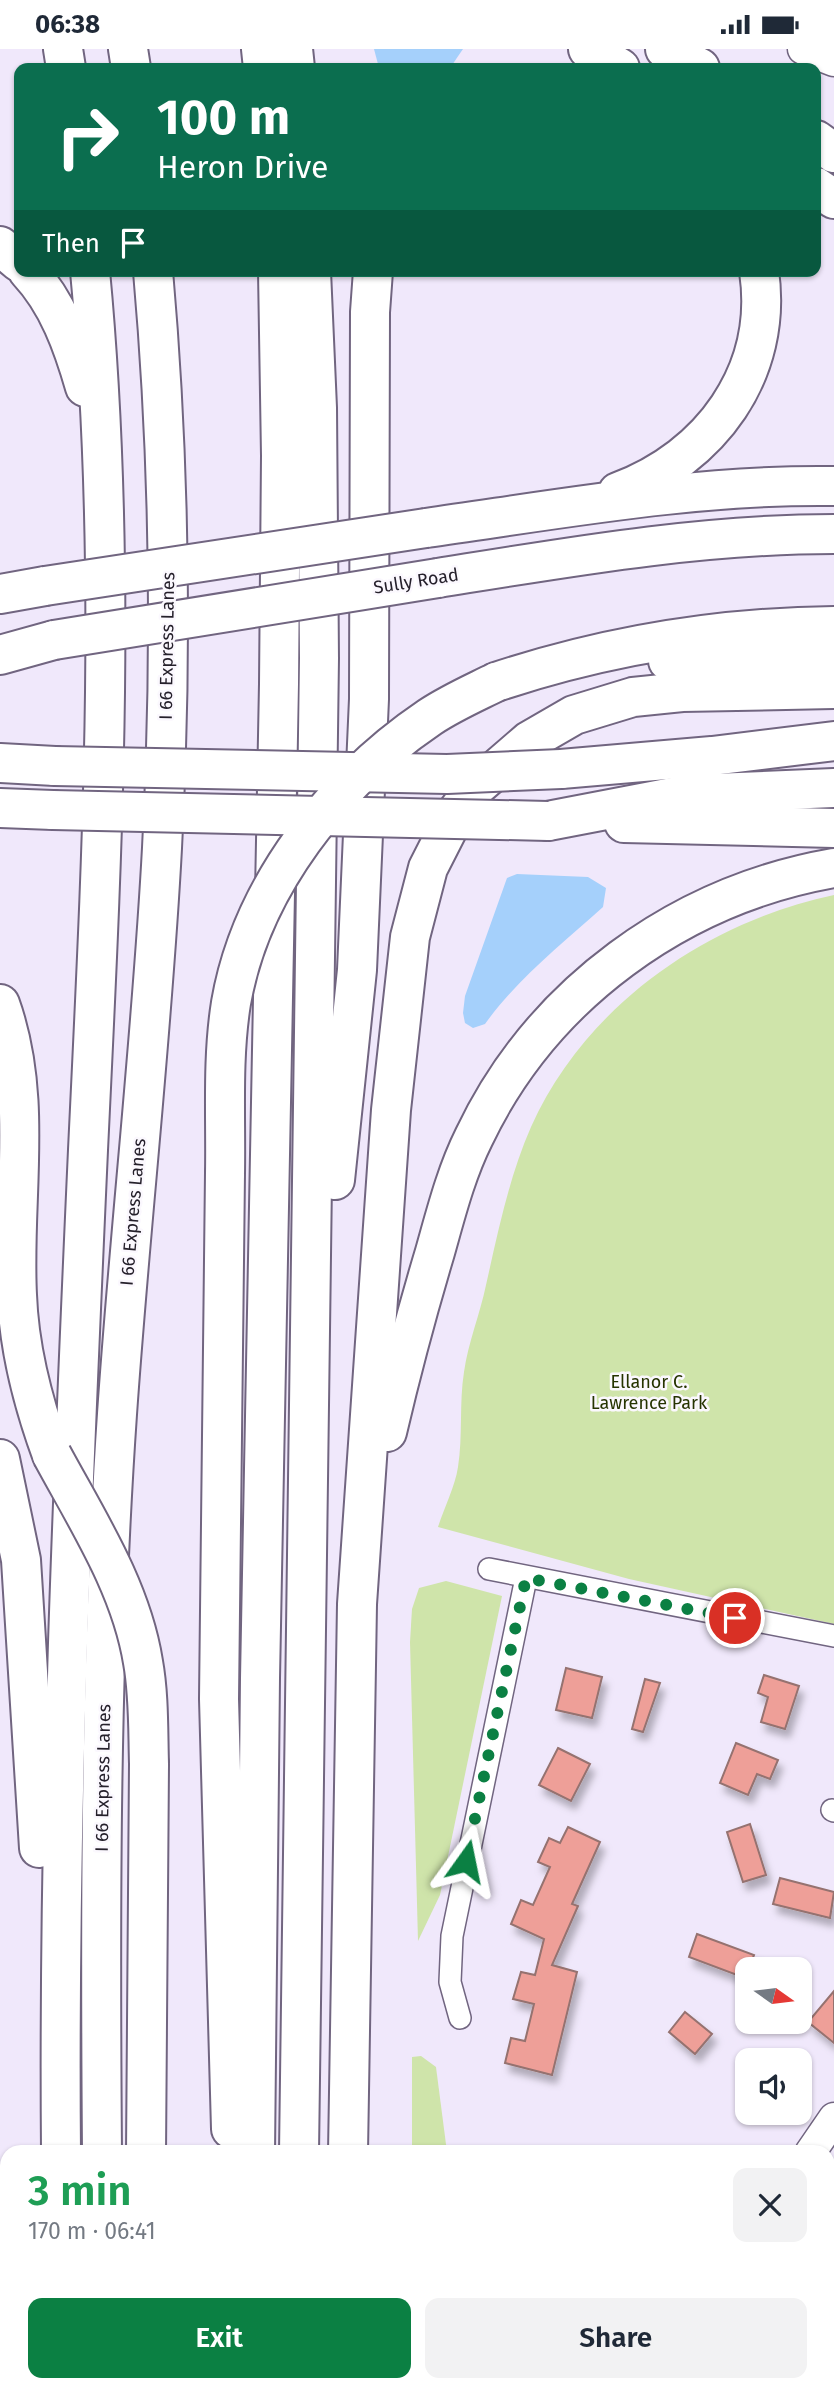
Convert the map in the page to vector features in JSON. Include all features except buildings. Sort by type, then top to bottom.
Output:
[{"type":"highway","points":[[588,49],[612,63]]},
{"type":"highway","points":[[665,49],[691,63]]},
{"type":"highway","points":[[0,246],[14,258]]},
{"type":"highway","points":[[33,277],[64,326],[93,417],[103,471]]},
{"type":"highway","points":[[60,2134],[62,1769],[105,731],[103,471],[90,277]]},
{"type":"highway","name":"I 66 Express Lanes","points":[[102,2145],[102,1776],[111,1521],[157,929],[166,766],[167,503],[153,277]]},
{"type":"highway","points":[[255,2145],[280,671],[281,418],[278,277]]},
{"type":"highway","points":[[299,2145],[320,646],[317,408],[311,277]]},
{"type":"highway","points":[[310,1380],[357,970],[369,699],[370,312],[373,277]]},
{"type":"highway","points":[[565,508],[622,490],[664,471],[715,428],[733,402],[755,343],[760,313],[759,277]]},
{"type":"highway","points":[[0,594],[565,508],[743,489],[834,486]]},
{"type":"highway","name":"Sully Road","points":[[0,647],[621,551],[718,540],[834,534]]},
{"type":"highway","points":[[232,2145],[219,1709],[227,1047],[232,1001],[243,955],[271,890],[310,832],[379,757],[432,716],[496,682],[549,665],[626,647],[706,635],[834,626]]},
{"type":"highway","points":[[0,655],[54,640]]},
{"type":"highway","points":[[496,682],[577,668],[659,661],[834,659]]},
{"type":"highway","points":[[348,2145],[356,1641],[383,1209],[405,975],[418,898],[440,840],[456,813],[498,766],[529,741],[574,715],[633,697],[682,692],[834,689]]},
{"type":"highway","points":[[0,763],[433,774],[561,769],[712,756],[834,741]]},
{"type":"highway","points":[[712,756],[834,758]]},
{"type":"highway","points":[[548,821],[689,795],[834,787]]},
{"type":"highway","points":[[0,808],[834,828]]},
{"type":"highway","points":[[356,1641],[366,1603],[377,1495],[393,1407],[457,1178],[489,1106],[525,1053],[566,1005],[610,967],[653,937],[730,896],[774,881],[834,868]]},
{"type":"highway","points":[[0,1005],[10,1035],[19,1095],[16,1293],[11,1372],[51,1455],[117,1579],[137,1634],[146,1693],[149,1764],[146,2145]]},
{"type":"highway","points":[[267,1342],[282,1547],[273,2145]]},
{"type":"highway","points":[[0,1459],[13,1512],[26,1611],[33,1776],[60,2134]]},
{"type":"street","points":[[803,49],[834,61]]},
{"type":"street","points":[[489,1569],[834,1636]]},
{"type":"street","points":[[460,2018],[450,1982],[452,1936],[526,1578]]},
{"type":"street","points":[[815,2145],[834,2118]]},
{"type":"green space","name":"Ellanor C. Lawrence Park","points":[[834,895],[834,1624],[629,1579],[438,1527],[457,1475],[466,1361],[505,1205],[523,1146],[554,1083],[583,1044],[617,1008],[655,976],[696,948],[740,926],[786,908]]},
{"type":"green space","points":[[446,1581],[502,1596],[440,1895],[418,1941],[410,1642],[412,1609],[419,1588]]},
{"type":"green space","points":[[421,2056],[436,2067],[446,2145],[412,2145],[412,2057]]},
{"type":"water","points":[[374,49],[463,49],[453,63],[378,63]]},
{"type":"water","points":[[517,874],[588,877],[606,888],[603,907],[526,977],[485,1024],[473,1028],[465,1023],[465,996],[507,878]]},
{"type":"route","points":[[466,1861],[526,1578],[735,1618]]}]
